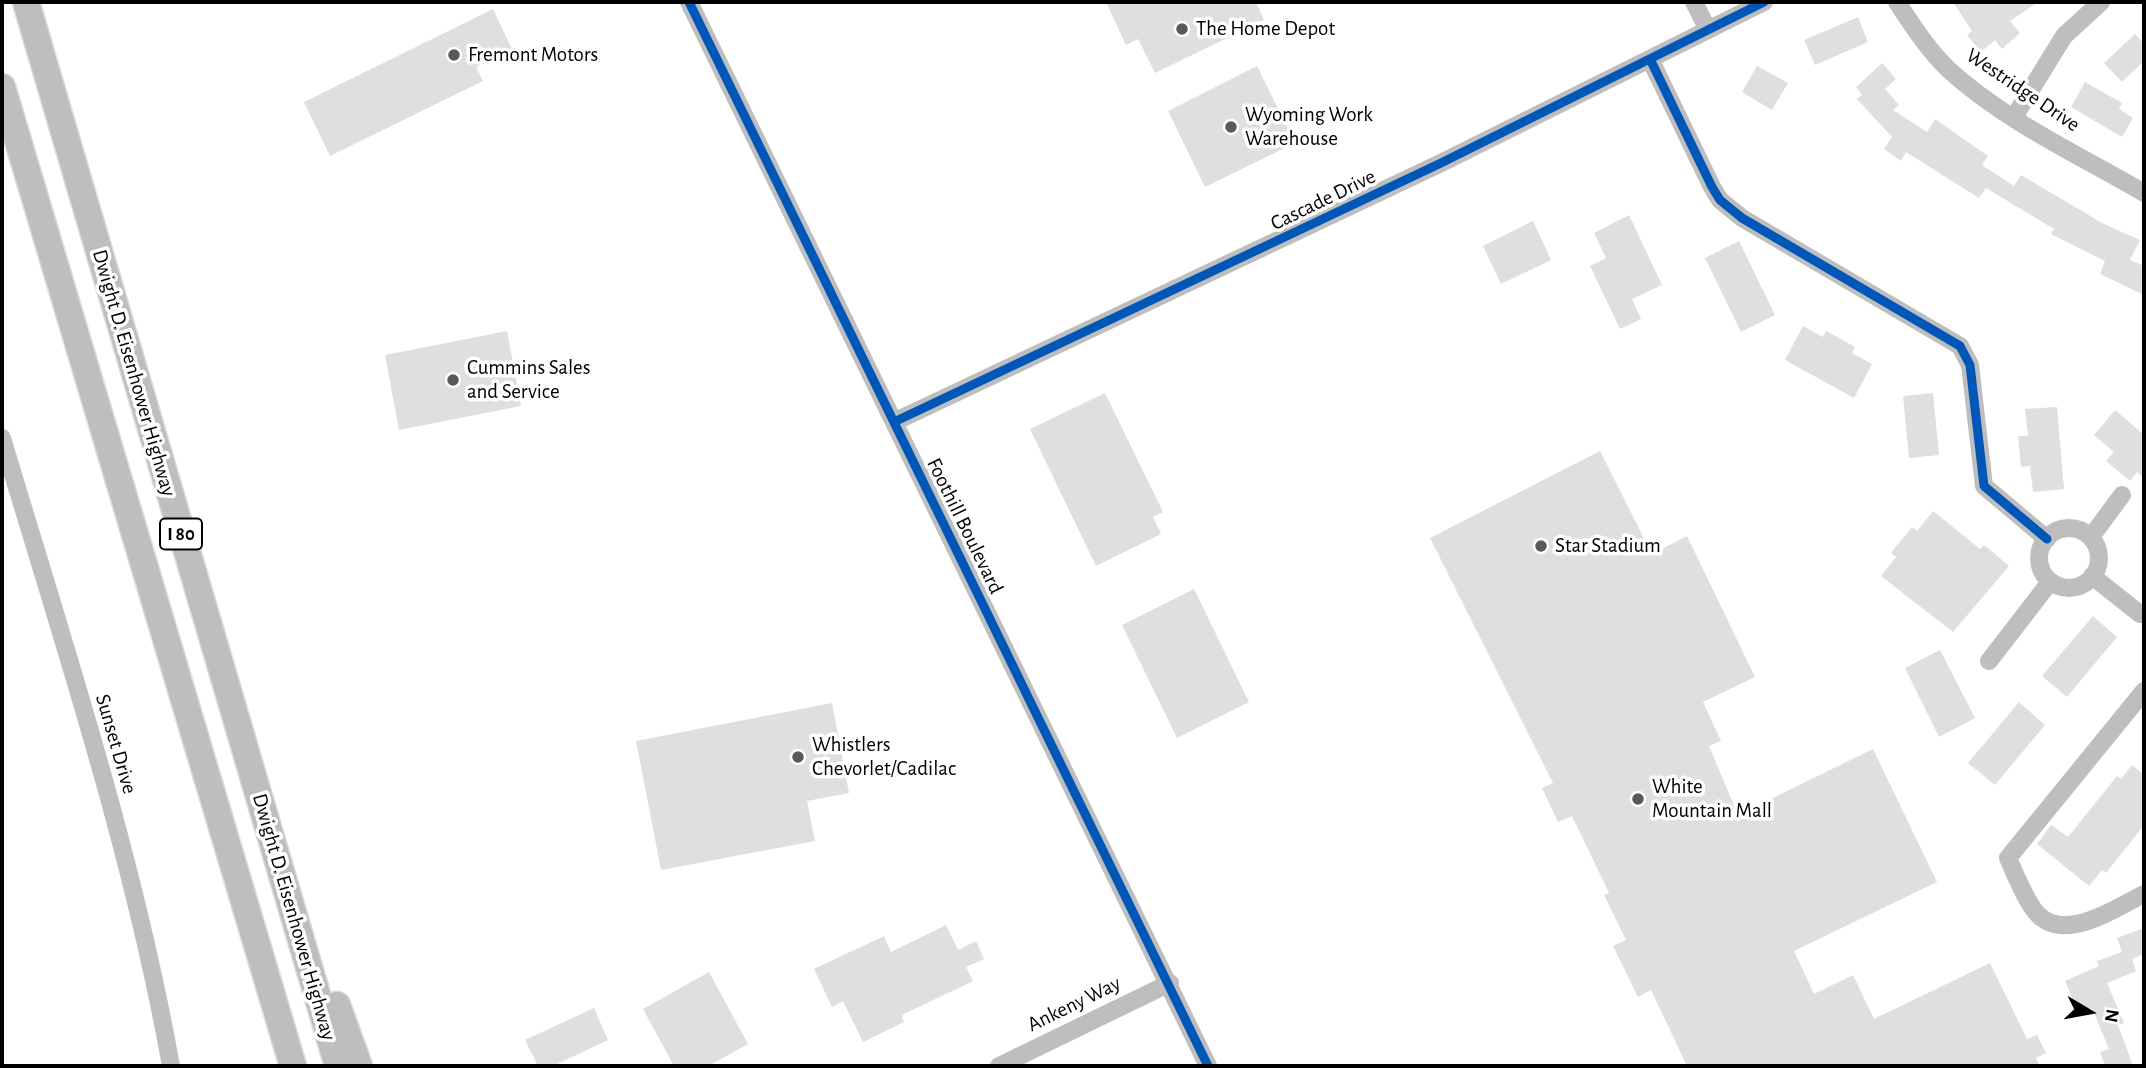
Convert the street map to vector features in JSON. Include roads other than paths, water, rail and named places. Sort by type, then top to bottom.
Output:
[{"type":"highway","name":"Dwight D. Eisenhower Highway","points":[[26,2],[338,1066]]},
{"type":"highway","name":"Dwight D. Eisenhower Highway","points":[[2,88],[293,1066]]},
{"type":"highway","points":[[243,747],[359,1066]]},
{"type":"highway","points":[[252,928],[287,1066]]},
{"type":"street","name":"Foothill Boulevard","points":[[689,2],[1209,1066]]},
{"type":"street","points":[[1694,2],[1708,30]]},
{"type":"street","name":"Cascade Drive","points":[[894,422],[1441,163],[1764,2]]},
{"type":"street","name":"Westridge Drive","points":[[1897,2],[1912,25],[1949,69],[2014,117],[2144,193]]},
{"type":"street","points":[[2014,117],[2064,36],[2101,2]]},
{"type":"street","points":[[1650,59],[1712,187],[1726,205],[1742,218],[1960,346],[1970,365],[1984,486],[1997,500],[2047,539]]},
{"type":"street","name":"Sunset Drive","points":[[2,438],[128,869],[156,982],[171,1066]]},
{"type":"street","points":[[2091,537],[2122,495]]},
{"type":"street","points":[[2062,528],[2076,528],[2091,537],[2099,556],[2092,576],[2076,587],[2062,588],[2050,582],[2042,571],[2039,558],[2047,539],[2062,528]]},
{"type":"street","points":[[2092,576],[2140,614]]},
{"type":"street","points":[[1989,661],[2050,582]]},
{"type":"street","points":[[2144,691],[2008,858],[2032,907],[2040,917],[2060,925],[2081,923],[2144,894]]},
{"type":"street","name":"Ankeny Way","points":[[999,1066],[1170,983]]},
{"type":"place","name":"The Home Depot","points":[[1182,29]]},
{"type":"place","name":"Fremont Motors","points":[[454,55]]},
{"type":"place","name":"Wyoming Work Warehouse","points":[[1231,127]]},
{"type":"place","name":"Cummins Sales and Service","points":[[453,380]]},
{"type":"place","name":"Star Stadium","points":[[1541,546]]},
{"type":"place","name":"Whistlers Chevorlet/Cadilac","points":[[798,757]]},
{"type":"place","name":"White Mountain Mall","points":[[1638,799]]}]
